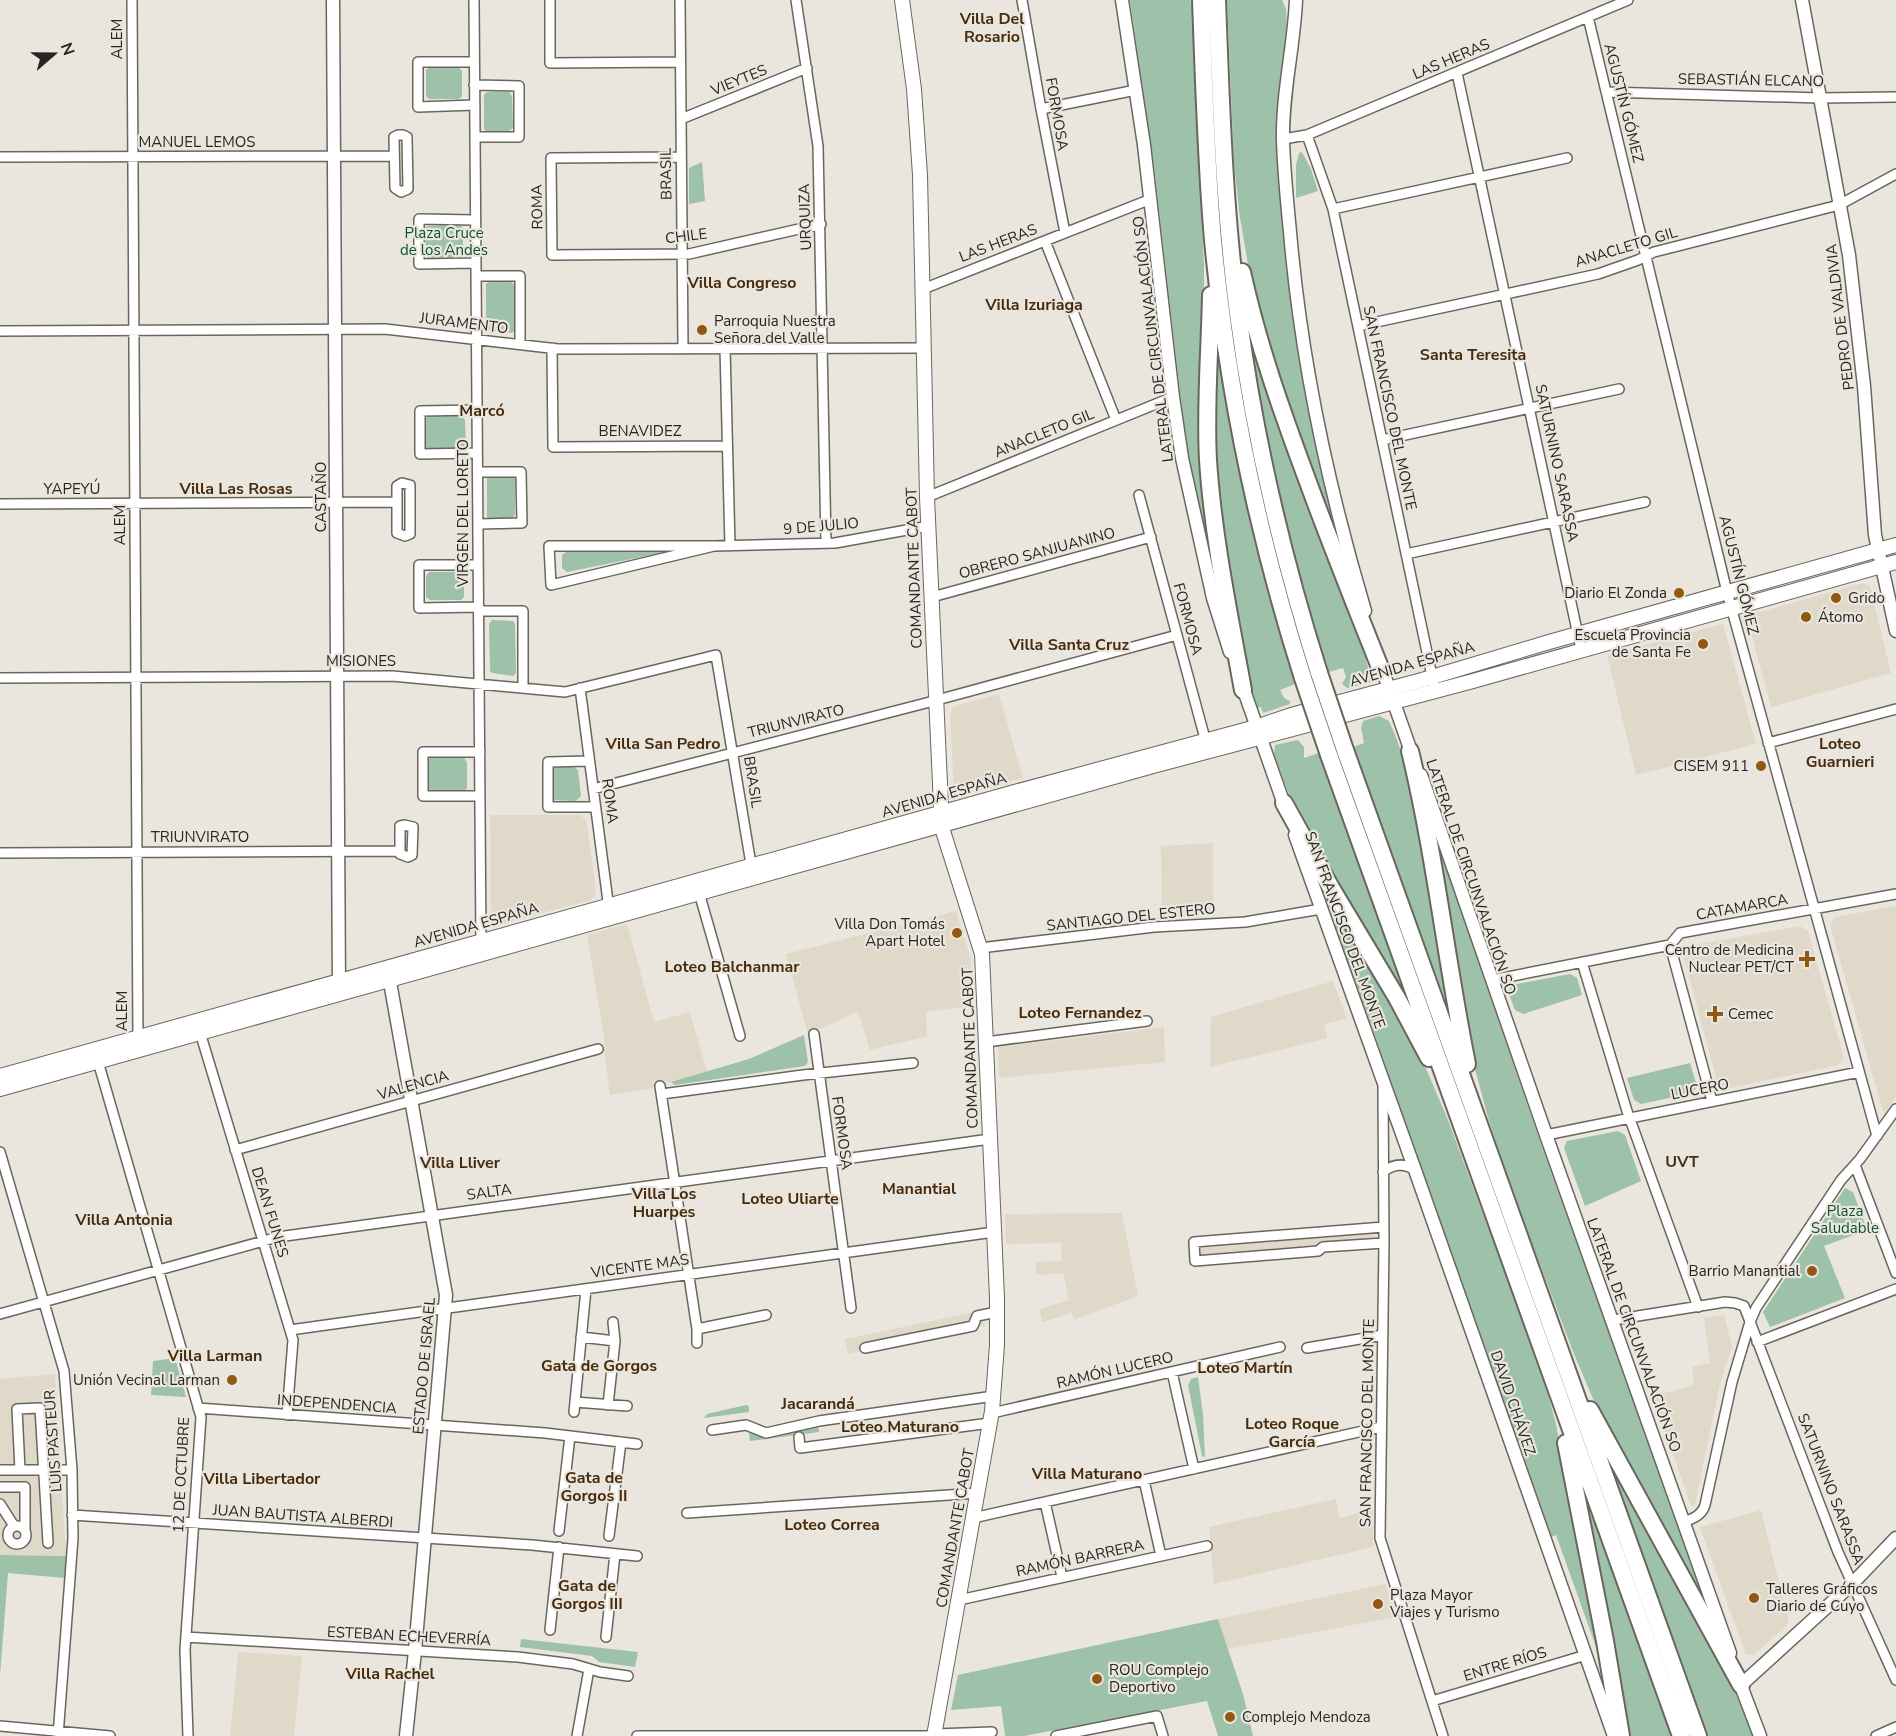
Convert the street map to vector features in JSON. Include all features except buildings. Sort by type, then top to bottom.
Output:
[{"type":"highway","points":[[1209,5],[1238,314],[1254,416],[1277,526],[1298,606],[1329,755],[1681,1736]]},
{"type":"highway","points":[[1209,5],[1208,167],[1213,240],[1226,345],[1247,464],[1272,570],[1311,676],[1346,750],[1698,1736]]},
{"type":"highway","points":[[1226,186],[1245,287],[1270,378],[1340,570],[1381,670]]},
{"type":"highway","points":[[1213,240],[1208,457],[1223,572],[1243,690]]},
{"type":"highway","points":[[1410,751],[1424,810],[1458,1020],[1489,1152]]},
{"type":"highway","points":[[1284,803],[1401,1006],[1463,1128]]},
{"type":"highway","points":[[1557,1339],[1592,1413],[1741,1685]]},
{"type":"highway","points":[[1545,1357],[1574,1480],[1621,1736]]},
{"type":"main road","name":"COMANDANTE CABOT","points":[[902,0],[916,117],[923,289],[927,496],[942,819],[982,954],[997,1312],[991,1418],[934,1735]]},
{"type":"main road","name":"AVENIDA ESPAÑA","points":[[1434,683],[1578,634],[1896,545]]},
{"type":"main road","name":"AVENIDA ESPAÑA","points":[[0,1089],[138,1043],[481,947],[1434,683],[1581,649],[1896,562]]},
{"type":"main road","name":"AVENIDA ESPAÑA","points":[[0,1076],[96,1056]]},
{"type":"street","name":"ALEM","points":[[132,0],[138,1043]]},
{"type":"street","name":"CASTAÑO","points":[[333,0],[339,987]]},
{"type":"street","name":"VIRGEN DEL LORETO","points":[[474,0],[481,947]]},
{"type":"street","points":[[550,0],[550,63],[680,62]]},
{"type":"street","name":"BRASIL","points":[[680,0],[683,348]]},
{"type":"street","name":"URQUIZA","points":[[796,0],[818,146],[826,543]]},
{"type":"street","name":"FORMOSA","points":[[1022,0],[1065,233]]},
{"type":"street","name":"LATERAL DE CIRCUNVALACIÓN SO","points":[[1122,0],[1151,199],[1173,397],[1184,469],[1218,617],[1258,732]]},
{"type":"street","name":"LATERAL DE CIRCUNVALACIÓN SO","points":[[1296,0],[1283,139],[1294,280],[1312,398],[1337,512],[1381,670],[1410,751],[1425,783],[1546,1135],[1760,1736]]},
{"type":"street","name":"LAS HERAS","points":[[1283,139],[1307,135],[1628,0]]},
{"type":"street","name":"PEDRO DE VALDIVIA","points":[[1802,0],[1849,255],[1877,550],[1896,632]]},
{"type":"street","name":"AGUSTÍN GÓMEZ","points":[[1588,17],[1731,608],[1877,1136]]},
{"type":"street","points":[[474,62],[418,62],[418,106],[474,105]]},
{"type":"street","name":"VIEYTES","points":[[681,119],[807,68]]},
{"type":"street","name":"SATURNINO SARASSA","points":[[1457,73],[1581,649]]},
{"type":"street","points":[[474,85],[519,86],[519,137],[475,137]]},
{"type":"street","points":[[1041,110],[1136,90]]},
{"type":"street","name":"SEBASTIÁN ELCANO","points":[[1606,92],[1820,98],[1896,97]]},
{"type":"street","points":[[403,135],[407,137],[408,189],[404,191],[398,191],[395,188],[394,156],[394,137],[403,135]]},
{"type":"street","name":"SAN FRANCISCO DEL MONTE","points":[[1307,135],[1333,209],[1434,683]]},
{"type":"street","name":"MANUEL LEMOS","points":[[0,157],[394,156]]},
{"type":"street","name":"ROMA","points":[[552,255],[551,158],[681,157]]},
{"type":"street","points":[[1333,209],[1567,159]]},
{"type":"street","name":"ANACLETO GIL","points":[[1358,326],[1598,274],[1654,252],[1839,205],[1896,174]]},
{"type":"street","name":"LAS HERAS","points":[[923,289],[1151,199]]},
{"type":"street","points":[[476,220],[419,219],[419,264],[476,263]]},
{"type":"street","name":"CHILE","points":[[552,255],[689,254],[821,224]]},
{"type":"street","points":[[1045,241],[1116,420]]},
{"type":"street","points":[[476,276],[520,276],[520,344]]},
{"type":"street","name":"JURAMENTO","points":[[0,331],[385,329],[552,348],[924,348]]},
{"type":"street","name":"BENAVIDEZ","points":[[552,348],[553,447],[728,446]]},
{"type":"street","points":[[725,348],[730,546]]},
{"type":"street","points":[[1382,440],[1619,389]]},
{"type":"street","name":"ANACLETO GIL","points":[[927,496],[1173,397]]},
{"type":"street","points":[[477,410],[420,411],[420,454],[477,453]]},
{"type":"street","points":[[478,472],[521,472],[522,523],[478,524]]},
{"type":"street","points":[[402,483],[409,485],[410,534],[407,536],[397,533],[397,502],[397,486],[402,483]]},
{"type":"street","name":"FORMOSA","points":[[1139,495],[1207,746]]},
{"type":"street","name":"YAPEYÚ","points":[[0,504],[397,502]]},
{"type":"street","points":[[1406,554],[1645,502]]},
{"type":"street","name":"9 DE JULIO","points":[[714,546],[550,585],[549,546],[714,546],[730,546],[826,543],[929,526]]},
{"type":"street","name":"OBRERO SANJUANINO","points":[[932,597],[1151,537]]},
{"type":"street","points":[[478,565],[419,565],[419,608],[523,611],[523,688]]},
{"type":"street","name":"TRIUNVIRATO","points":[[593,789],[936,700],[1177,634]]},
{"type":"street","name":"BRASIL","points":[[716,655],[753,872]]},
{"type":"street","name":"MISIONES","points":[[0,678],[392,676],[565,692],[716,655]]},
{"type":"street","name":"ROMA","points":[[580,688],[609,912]]},
{"type":"street","points":[[1768,743],[1896,709]]},
{"type":"street","name":"SAN FRANCISCO DEL MONTE","points":[[1258,732],[1383,1080],[1384,1243],[1380,1538],[1443,1736]]},
{"type":"street","points":[[480,752],[423,752],[423,796],[480,796]]},
{"type":"street","points":[[589,761],[548,762],[548,807],[595,807]]},
{"type":"street","name":"TRIUNVIRATO","points":[[0,853],[400,851]]},
{"type":"street","points":[[698,888],[740,1036]]},
{"type":"street","name":"CATAMARCA","points":[[1492,980],[1670,945],[1680,933],[1896,894]]},
{"type":"street","name":"SANTIAGO DEL ESTERO","points":[[980,948],[1154,927],[1245,922],[1321,909]]},
{"type":"street","points":[[1670,945],[1712,1101]]},
{"type":"street","points":[[1582,962],[1629,1118],[1698,1306],[1613,1320]]},
{"type":"street","name":"ESTADO DE ISRAEL","points":[[389,973],[446,1295],[406,1736]]},
{"type":"street","points":[[986,1042],[1147,1021]]},
{"type":"street","name":"DEAN FUNES","points":[[199,1026],[293,1340],[287,1415]]},
{"type":"street","name":"FORMOSA","points":[[813,1034],[850,1308]]},
{"type":"street","name":"VALENCIA","points":[[235,1150],[598,1049]]},
{"type":"street","name":"12 DE OCTUBRE","points":[[96,1056],[201,1417],[186,1637],[188,1736]]},
{"type":"street","points":[[697,1343],[697,1329],[687,1275],[661,1090],[913,1063]]},
{"type":"street","name":"LUCERO","points":[[1546,1135],[1859,1072]]},
{"type":"street","name":"DAVID CHÁVEZ","points":[[1383,1080],[1614,1736]]},
{"type":"street","points":[[1684,1522],[1696,1517],[1705,1505],[1732,1382],[1750,1322],[1763,1297],[1841,1180],[1855,1165],[1896,1109]]},
{"type":"street","name":"SALTA","points":[[0,1314],[262,1240],[990,1138]]},
{"type":"street","name":"LUIS PASTEUR","points":[[0,1152],[4,1184],[43,1301],[63,1371],[72,1470],[73,1538],[58,1734]]},
{"type":"street","points":[[1383,1172],[1391,1166],[1400,1164],[1415,1170]]},
{"type":"street","points":[[1855,1165],[1896,1273]]},
{"type":"street","points":[[1384,1227],[1194,1242],[1195,1261],[1318,1251],[1323,1247],[1384,1243]]},
{"type":"street","name":"VICENTE MAS","points":[[290,1330],[994,1233]]},
{"type":"street","points":[[1885,1243],[1896,1239]]},
{"type":"street","points":[[586,1289],[574,1407],[627,1406]]},
{"type":"street","points":[[1758,1342],[1896,1289]]},
{"type":"street","name":"SATURNINO SARASSA","points":[[1698,1306],[1730,1302],[1744,1306],[1838,1552],[1896,1680]]},
{"type":"street","points":[[865,1348],[973,1326],[977,1316],[997,1312]]},
{"type":"street","points":[[697,1329],[766,1315]]},
{"type":"street","points":[[608,1405],[615,1341],[613,1322]]},
{"type":"street","points":[[1307,1348],[1383,1335]]},
{"type":"street","points":[[581,1337],[615,1341]]},
{"type":"street","name":"RAMÓN LUCERO","points":[[799,1437],[800,1448],[991,1418],[1280,1347]]},
{"type":"street","points":[[1173,1372],[1194,1469]]},
{"type":"street","points":[[712,1430],[746,1425],[766,1433],[819,1420],[994,1396]]},
{"type":"street","points":[[20,1470],[17,1409],[40,1408],[48,1543]]},
{"type":"street","name":"INDEPENDENCIA","points":[[198,1408],[545,1433],[637,1444]]},
{"type":"street","points":[[973,1518],[1381,1427]]},
{"type":"street","points":[[559,1531],[570,1436]]},
{"type":"street","points":[[609,1536],[621,1442]]},
{"type":"street","points":[[0,1470],[72,1470]]},
{"type":"street","points":[[1144,1480],[1161,1556]]},
{"type":"street","points":[[0,1487],[25,1487],[27,1535],[19,1544],[0,1544]]},
{"type":"street","points":[[687,1514],[978,1493]]},
{"type":"street","points":[[1045,1502],[1062,1577]]},
{"type":"street","points":[[0,1504],[14,1526]]},
{"type":"street","name":"JUAN BAUTISTA ALBERDI","points":[[72,1515],[532,1545],[637,1556]]},
{"type":"street","points":[[15,1543],[9,1538],[10,1530],[14,1526],[20,1526],[25,1530]]},
{"type":"street","points":[[1741,1685],[1852,1584],[1896,1538]]},
{"type":"street","name":"RAMÓN BARRERA","points":[[958,1600],[1207,1546]]},
{"type":"street","points":[[550,1630],[559,1547]]},
{"type":"street","points":[[606,1637],[615,1554]]},
{"type":"street","name":"ESTEBAN ECHEVERRÍA","points":[[186,1637],[518,1657],[573,1664],[600,1672],[628,1676]]},
{"type":"street","name":"ENTRE RÍOS","points":[[1432,1701],[1586,1655]]},
{"type":"street","points":[[577,1736],[589,1669]]},
{"type":"street","points":[[1056,1736],[1157,1716],[1163,1736]]},
{"type":"street","points":[[0,1726],[58,1734],[110,1736]]},
{"type":"street","points":[[1876,1736],[1896,1727]]},
{"type":"street","points":[[637,1736],[934,1735],[992,1732]]},
{"type":"shaded area","points":[[1863,583],[1870,587],[1891,673],[1771,707],[1748,621],[1752,614]]},
{"type":"shaded area","points":[[1723,624],[1756,744],[1636,775],[1607,655]]},
{"type":"shaded area","points":[[999,694],[1023,778],[961,794],[954,791],[950,713],[954,706]]},
{"type":"shaded area","points":[[490,815],[580,815],[586,820],[596,893],[591,900],[498,925],[491,920]]},
{"type":"shaded area","points":[[1213,843],[1213,914],[1162,916],[1161,846]]},
{"type":"shaded area","points":[[1896,906],[1896,1097],[1884,1115],[1830,925],[1835,917]]},
{"type":"shaded area","points":[[956,911],[971,959],[973,1006],[926,1012],[927,1036],[870,1050],[858,1012],[808,1034],[786,954]]},
{"type":"shaded area","points":[[627,924],[654,1022],[690,1012],[707,1072],[652,1088],[610,1095],[604,1037],[587,935]]},
{"type":"shaded area","points":[[1800,926],[1808,931],[1844,1058],[1839,1065],[1725,1089],[1718,1085],[1683,954],[1688,946]]},
{"type":"shaded area","points":[[1333,981],[1347,1019],[1324,1024],[1327,1038],[1210,1067],[1211,1017]]},
{"type":"shaded area","points":[[1164,1027],[1165,1062],[999,1078],[998,1047]]},
{"type":"shaded area","points":[[1122,1213],[1138,1296],[1074,1320],[1072,1313],[1043,1322],[1039,1309],[1069,1300],[1063,1273],[1036,1275],[1036,1262],[1062,1261],[1061,1243],[1006,1244],[1005,1214]]},
{"type":"shaded area","points":[[1374,1224],[1374,1246],[1327,1249],[1327,1253],[1189,1263],[1187,1240]]},
{"type":"shaded area","points":[[985,1310],[985,1325],[848,1354],[845,1339]]},
{"type":"shaded area","points":[[1724,1315],[1732,1347],[1719,1388],[1695,1505],[1691,1506],[1653,1396],[1694,1385],[1692,1367],[1710,1363],[1704,1318]]},
{"type":"shaded area","points":[[55,1374],[66,1556],[0,1555],[0,1379]]},
{"type":"shaded area","points":[[1336,1499],[1340,1518],[1373,1508],[1373,1547],[1214,1584],[1209,1527]]},
{"type":"shaded area","name":"Talleres Gráficos Diario de Cuyo","points":[[1761,1510],[1789,1623],[1754,1655],[1746,1655],[1700,1527]]},
{"type":"shaded area","points":[[1385,1584],[1395,1617],[1228,1649],[1218,1619]]},
{"type":"shaded area","points":[[238,1652],[302,1656],[294,1736],[230,1736]]},
{"type":"green space","points":[[1130,0],[1190,0],[1193,10],[1204,267],[1204,341],[1220,600],[1186,444],[1155,174]]},
{"type":"green space","points":[[1227,0],[1282,0],[1286,9],[1287,31],[1280,82],[1277,137],[1287,271],[1307,403],[1338,543],[1285,406],[1252,287],[1240,218],[1234,164]]},
{"type":"green space","points":[[429,67],[458,67],[462,71],[462,96],[459,99],[429,99],[426,96],[426,70]]},
{"type":"green space","points":[[487,92],[509,92],[512,96],[513,128],[509,131],[487,132],[484,129],[484,95]]},
{"type":"green space","points":[[1302,152],[1311,169],[1318,191],[1296,198],[1296,165],[1299,153]]},
{"type":"green space","points":[[702,162],[705,201],[689,204],[689,168]]},
{"type":"green space","name":"Plaza Cruce de los Andes","points":[[460,225],[463,228],[463,254],[459,257],[428,258],[425,228],[427,226]]},
{"type":"green space","points":[[490,281],[511,281],[514,285],[515,330],[512,333],[489,330],[486,326],[486,284]]},
{"type":"green space","points":[[1246,314],[1360,638],[1372,682],[1347,688],[1342,684],[1346,677],[1343,668],[1329,672],[1327,670],[1280,494],[1261,404]]},
{"type":"green space","points":[[1215,349],[1227,396],[1251,528],[1296,681],[1295,684],[1280,690],[1290,704],[1263,713],[1261,707],[1257,708],[1238,648],[1215,489]]},
{"type":"green space","points":[[429,416],[462,416],[465,420],[466,446],[462,449],[428,449],[425,446],[425,419]]},
{"type":"green space","points":[[489,476],[513,476],[515,479],[515,515],[512,519],[489,519],[487,517],[487,478]]},
{"type":"green space","points":[[666,550],[666,552],[567,572],[562,568],[562,555],[566,552]]},
{"type":"green space","points":[[429,572],[460,572],[464,575],[464,597],[461,600],[430,600],[426,597],[426,576]]},
{"type":"green space","points":[[492,620],[513,621],[515,624],[516,673],[513,676],[490,671],[489,624]]},
{"type":"green space","points":[[1379,716],[1389,721],[1415,793],[1451,1016],[1353,747],[1364,743],[1361,728],[1363,721]]},
{"type":"green space","points":[[1298,740],[1304,747],[1304,758],[1319,753],[1322,757],[1414,1016],[1298,819],[1274,754],[1275,745]]},
{"type":"green space","points":[[430,758],[464,758],[467,762],[467,788],[464,791],[431,792],[427,789],[427,762]]},
{"type":"green space","points":[[556,766],[573,766],[578,770],[581,796],[576,801],[553,800],[552,771]]},
{"type":"green space","points":[[1434,826],[1541,1144],[1712,1617],[1601,1418],[1572,1349],[1509,1183],[1470,1051]]},
{"type":"green space","points":[[1308,857],[1419,1052],[1448,1120],[1524,1324],[1544,1379],[1556,1424],[1600,1658],[1556,1535],[1551,1537],[1369,1019]]},
{"type":"green space","points":[[1570,974],[1577,978],[1582,995],[1523,1014],[1515,1010],[1508,992],[1512,985]]},
{"type":"green space","points":[[804,1035],[808,1062],[805,1066],[675,1085],[671,1082],[749,1059]]},
{"type":"green space","points":[[1690,1063],[1697,1086],[1693,1093],[1641,1104],[1634,1100],[1627,1078]]},
{"type":"green space","points":[[1618,1131],[1625,1135],[1641,1181],[1585,1206],[1564,1148],[1567,1141]]},
{"type":"green space","name":"Barrio Manantial","points":[[1845,1188],[1853,1192],[1867,1230],[1824,1246],[1845,1298],[1770,1327],[1763,1312]]},
{"type":"green space","points":[[175,1358],[186,1397],[151,1395],[153,1361]]},
{"type":"green space","points":[[1198,1377],[1205,1457],[1202,1456],[1188,1385],[1191,1379]]},
{"type":"green space","points":[[749,1406],[749,1412],[704,1418],[707,1414]]},
{"type":"green space","points":[[818,1425],[819,1432],[750,1441],[749,1431],[766,1437]]},
{"type":"green space","points":[[1610,1466],[1616,1469],[1724,1664],[1753,1736],[1706,1736]]},
{"type":"green space","points":[[1584,1506],[1595,1521],[1672,1736],[1625,1736]]},
{"type":"green space","points":[[0,1555],[66,1556],[65,1578],[8,1573],[0,1676]]},
{"type":"green space","name":"ROU Complejo Deportivo","points":[[1218,1619],[1243,1694],[1253,1736],[1218,1736],[1207,1701],[1024,1736],[1005,1736],[1001,1706],[951,1710],[958,1675]]},
{"type":"green space","points":[[521,1639],[638,1652],[635,1667],[599,1662],[592,1656],[520,1647]]},
{"type":"place","name":"Parroquia Nuestra Señora del Valle","points":[[702,330]]},
{"type":"place","name":"Diario El Zonda","points":[[1679,593]]},
{"type":"place","name":"Grido","points":[[1836,598]]},
{"type":"place","name":"Átomo","points":[[1806,617]]},
{"type":"place","name":"Escuela Provincia de Santa Fe","points":[[1703,644]]},
{"type":"place","name":"CISEM 911","points":[[1761,766]]},
{"type":"place","name":"Villa Don Tomás Apart Hotel","points":[[957,933]]},
{"type":"place","name":"Centro de Medicina Nuclear PET/CT","points":[[1807,959]]},
{"type":"place","name":"Cemec","points":[[1715,1014]]},
{"type":"place","name":"Barrio Manantial","points":[[1812,1271]]},
{"type":"place","name":"Unión Vecinal Larman","points":[[232,1380]]},
{"type":"place","name":"Talleres Gráficos Diario de Cuyo","points":[[1754,1598]]},
{"type":"place","name":"Plaza Mayor Viajes y Turismo","points":[[1378,1604]]},
{"type":"place","name":"ROU Complejo Deportivo","points":[[1097,1679]]},
{"type":"place","name":"Complejo Mendoza","points":[[1230,1717]]},
{"type":"district","name":"Villa Del Rosario","points":[[992,28]]},
{"type":"district","name":"Villa Congreso","points":[[742,283]]},
{"type":"district","name":"Villa Izuriaga","points":[[1034,305]]},
{"type":"district","name":"Santa Teresita","points":[[1473,355]]},
{"type":"district","name":"Marcó","points":[[482,411]]},
{"type":"district","name":"Villa Las Rosas","points":[[236,489]]},
{"type":"district","name":"Villa Santa Cruz","points":[[1069,645]]},
{"type":"district","name":"Villa San Pedro","points":[[663,744]]},
{"type":"district","name":"Loteo Guarnieri","points":[[1840,753]]},
{"type":"district","name":"Loteo Balchanmar","points":[[732,967]]},
{"type":"district","name":"Loteo Fernandez","points":[[1080,1013]]},
{"type":"district","name":"UVT","points":[[1682,1162]]},
{"type":"district","name":"Villa Lliver","points":[[460,1163]]},
{"type":"district","name":"Manantial","points":[[919,1189]]},
{"type":"district","name":"Loteo Uliarte","points":[[790,1199]]},
{"type":"district","name":"Villa Los Huarpes","points":[[664,1203]]},
{"type":"district","name":"Villa Antonia","points":[[124,1220]]},
{"type":"district","name":"Villa Larman","points":[[215,1356]]},
{"type":"district","name":"Gata de Gorgos","points":[[599,1366]]},
{"type":"district","name":"Loteo Martín","points":[[1245,1368]]},
{"type":"district","name":"Jacarandá","points":[[818,1404]]},
{"type":"district","name":"Loteo Maturano","points":[[900,1427]]},
{"type":"district","name":"Loteo Roque García","points":[[1292,1433]]},
{"type":"district","name":"Villa Maturano","points":[[1087,1474]]},
{"type":"district","name":"Villa Libertador","points":[[262,1479]]},
{"type":"district","name":"Gata de Gorgos II","points":[[594,1487]]},
{"type":"district","name":"Loteo Correa","points":[[832,1525]]},
{"type":"district","name":"Gata de Gorgos III","points":[[587,1595]]},
{"type":"district","name":"Villa Rachel","points":[[390,1674]]},
{"type":"park label","name":"Plaza Saludable","points":[[1845,1220]]}]
